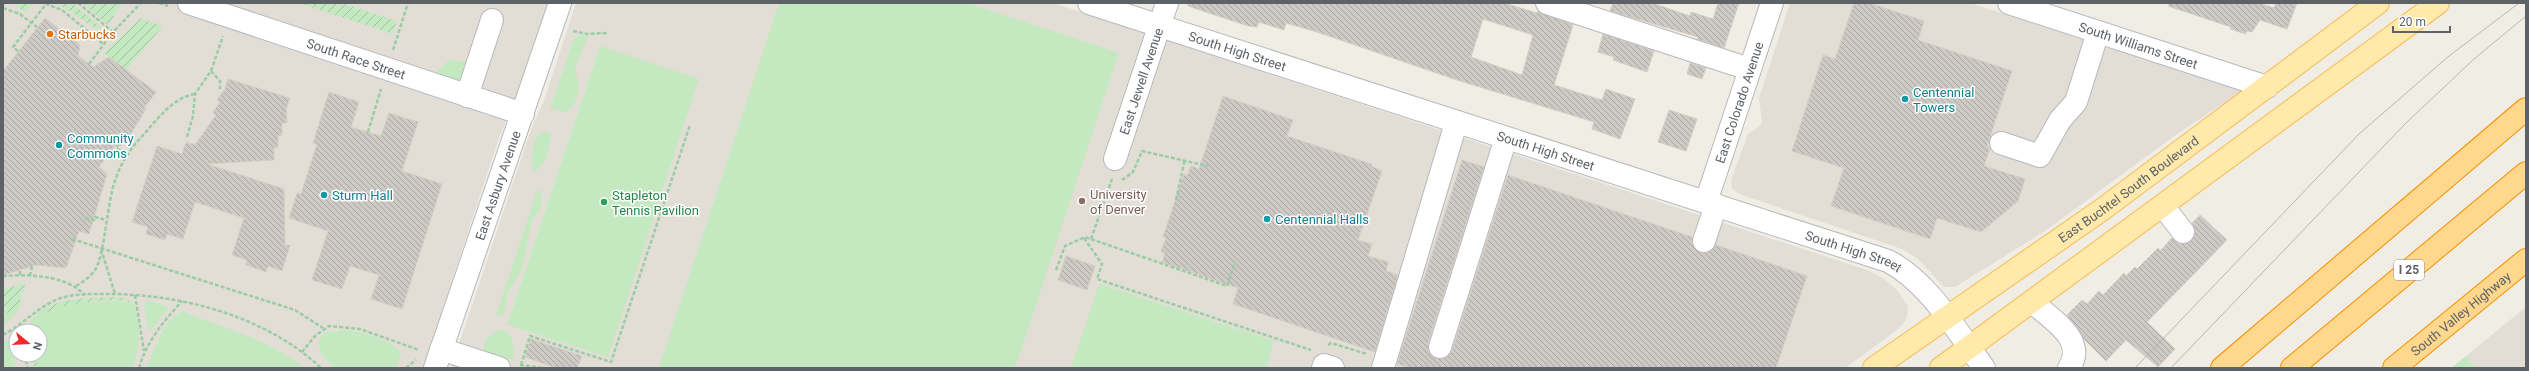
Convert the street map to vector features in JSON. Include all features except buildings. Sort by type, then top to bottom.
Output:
[{"type":"highway","points":[[2492,137],[2526,105]]},
{"type":"highway","points":[[2222,368],[2526,109]]},
{"type":"highway","name":"I 25","points":[[2292,368],[2526,173]]},
{"type":"highway","name":"South Valley Highway","points":[[2394,368],[2526,260]]},
{"type":"main road","points":[[1941,368],[1970,358],[2032,302],[2438,3]]},
{"type":"main road","name":"East Buchtel South Boulevard","points":[[1874,368],[1945,317],[2103,209],[2267,87],[2374,4]]},
{"type":"street","name":"South Race Street","points":[[189,3],[523,114]]},
{"type":"street","name":"East Asbury Avenue","points":[[430,356],[523,114],[560,3]]},
{"type":"street","name":"South High Street","points":[[1090,3],[1456,123],[1711,203],[1888,261],[1911,275],[1945,317],[1970,358],[1984,368]]},
{"type":"street","name":"East Jewell Avenue","points":[[1114,168],[1167,3]]},
{"type":"street","points":[[1547,3],[1749,69]]},
{"type":"street","name":"East Colorado Avenue","points":[[1704,241],[1711,203],[1749,69],[1772,3]]},
{"type":"street","name":"South Williams Street","points":[[2009,3],[2267,87]]},
{"type":"street","points":[[467,96],[492,20]]},
{"type":"street","points":[[2001,143],[2040,156],[2060,120],[2076,102],[2098,32]]},
{"type":"street","points":[[1379,362],[1456,123]]},
{"type":"street","points":[[1440,347],[1506,138]]},
{"type":"street","points":[[2163,206],[2183,232]]},
{"type":"street","points":[[2032,302],[2071,339],[2075,353],[2069,368]]},
{"type":"street","points":[[430,356],[499,368]]},
{"type":"street","points":[[1320,360],[1324,365],[1333,368]]},
{"type":"path","points":[[78,3],[113,32]]},
{"type":"path","points":[[89,64],[113,32],[141,3]]},
{"type":"path","points":[[391,56],[408,3]]},
{"type":"path","points":[[18,52],[13,47],[46,4],[62,10],[103,44]]},
{"type":"path","points":[[3,8],[20,14],[37,27]]},
{"type":"path","points":[[574,31],[587,34],[607,33]]},
{"type":"path","points":[[187,137],[193,116],[196,94],[211,71],[223,35]]},
{"type":"path","points":[[211,71],[220,81],[220,89]]},
{"type":"path","points":[[368,132],[383,84]]},
{"type":"path","points":[[76,286],[85,281],[96,269],[116,178],[126,155],[162,113],[184,96],[196,94]]},
{"type":"path","points":[[521,365],[530,336],[611,362],[690,125]]},
{"type":"path","points":[[119,144],[116,148],[126,155]]},
{"type":"path","points":[[1142,151],[1185,159],[1208,166]]},
{"type":"path","points":[[1176,200],[1185,159]]},
{"type":"path","points":[[1091,239],[1114,168]]},
{"type":"path","points":[[85,218],[94,220],[95,217],[106,220]]},
{"type":"path","points":[[1084,238],[1102,264],[1097,279],[1320,360]]},
{"type":"path","points":[[1056,270],[1065,246],[1084,238],[1091,239],[1227,286],[1235,262]]},
{"type":"path","points":[[72,239],[296,310],[323,328]]},
{"type":"path","points":[[101,249],[115,294]]},
{"type":"path","points":[[30,276],[32,266]]},
{"type":"path","points":[[20,269],[20,275]]},
{"type":"path","points":[[3,276],[20,275],[66,281],[76,286],[85,295]]},
{"type":"path","points":[[23,323],[42,306],[62,298],[85,295],[115,294],[183,301],[240,319],[290,343],[321,368]]},
{"type":"path","points":[[135,295],[144,351]]},
{"type":"path","points":[[139,368],[144,351],[160,325],[183,301]]},
{"type":"path","points":[[302,352],[323,328],[337,326],[360,329],[430,356]]},
{"type":"path","points":[[1326,346],[1331,343],[1379,362]]},
{"type":"path","points":[[406,368],[430,356]]},
{"type":"shaded area","points":[[3,3],[548,3],[521,86],[499,138],[423,368],[3,368]]},
{"type":"shaded area","name":"University of Denver","points":[[576,3],[1053,3],[1867,270],[1883,278],[1898,291],[1908,307],[1907,316],[1904,323],[1897,330],[1845,368],[451,368],[530,132],[544,100]]},
{"type":"shaded area","points":[[1790,3],[1970,3],[2242,91],[2177,134],[2045,231],[1955,287],[1944,287],[1917,258],[1902,249],[1742,195],[1732,189],[1731,180],[1748,134],[1760,126],[1762,121],[1759,98]]},
{"type":"shaded area","points":[[2526,307],[2526,368],[2476,368],[2466,356]]},
{"type":"green space","points":[[14,3],[34,3],[25,13]]},
{"type":"green space","points":[[55,3],[72,3],[102,28],[96,29],[70,11]]},
{"type":"green space","points":[[82,3],[122,4],[108,25]]},
{"type":"green space","points":[[299,3],[341,3],[397,21],[393,34]]},
{"type":"green space","points":[[779,3],[967,3],[1119,53],[1015,368],[659,368]]},
{"type":"green space","points":[[140,18],[163,26],[126,70],[104,53]]},
{"type":"green space","points":[[582,35],[588,36],[575,68],[579,86],[578,95],[573,106],[566,113],[550,108],[574,38]]},
{"type":"green space","name":"Stapleton Tennis Pavilion","points":[[600,46],[699,79],[608,357],[507,325]]},
{"type":"green space","points":[[449,60],[471,62],[461,81],[435,73]]},
{"type":"green space","points":[[543,131],[551,133],[547,156],[542,165],[533,172],[532,150],[536,139]]},
{"type":"green space","points":[[538,188],[541,194],[541,208],[532,221],[521,271],[508,292],[504,314],[497,316],[496,315]]},
{"type":"green space","points":[[25,283],[24,292],[21,293],[20,300],[22,301],[17,312],[3,313],[3,289]]},
{"type":"green space","points":[[1099,284],[1274,341],[1266,368],[1071,368]]},
{"type":"green space","points":[[92,298],[126,298],[133,303],[104,300],[68,305],[47,312],[36,323],[31,323],[40,311],[52,305],[64,301]]},
{"type":"green space","points":[[148,300],[169,307],[150,331],[148,329],[144,305]]},
{"type":"green space","points":[[116,301],[133,303],[136,311],[139,336],[133,368],[41,368],[38,363],[48,363],[48,323],[35,323],[36,321],[45,314],[68,305]]},
{"type":"green space","points":[[13,311],[17,312],[3,327],[3,313]]},
{"type":"green space","points":[[181,311],[261,342],[276,349],[305,368],[146,368],[165,325]]},
{"type":"green space","points":[[344,330],[375,337],[397,348],[401,354],[397,368],[334,368],[321,354],[318,342],[325,332]]},
{"type":"green space","points":[[498,330],[504,330],[508,333],[512,340],[513,360],[483,350],[486,339]]},
{"type":"green space","points":[[8,340],[8,363],[15,363],[16,368],[3,368],[3,341]]},
{"type":"green space","points":[[2466,356],[2476,368],[2451,368]]},
{"type":"green space","points":[[32,363],[38,363],[41,368],[35,368]]},
{"type":"tram line","points":[[2135,368],[2360,133],[2449,56],[2519,3]]},
{"type":"tram line","points":[[2171,368],[2406,123],[2474,59],[2526,16]]},
{"type":"place","name":"Starbucks","points":[[50,34]]},
{"type":"place","name":"Centennial Towers","points":[[1905,99]]},
{"type":"place","name":"Community Commons","points":[[59,145]]},
{"type":"place","name":"Sturm Hall","points":[[324,195]]},
{"type":"place","name":"University of Denver","points":[[1082,201]]},
{"type":"place","name":"Stapleton Tennis Pavilion","points":[[604,202]]},
{"type":"place","name":"Centennial Halls","points":[[1267,219]]}]
